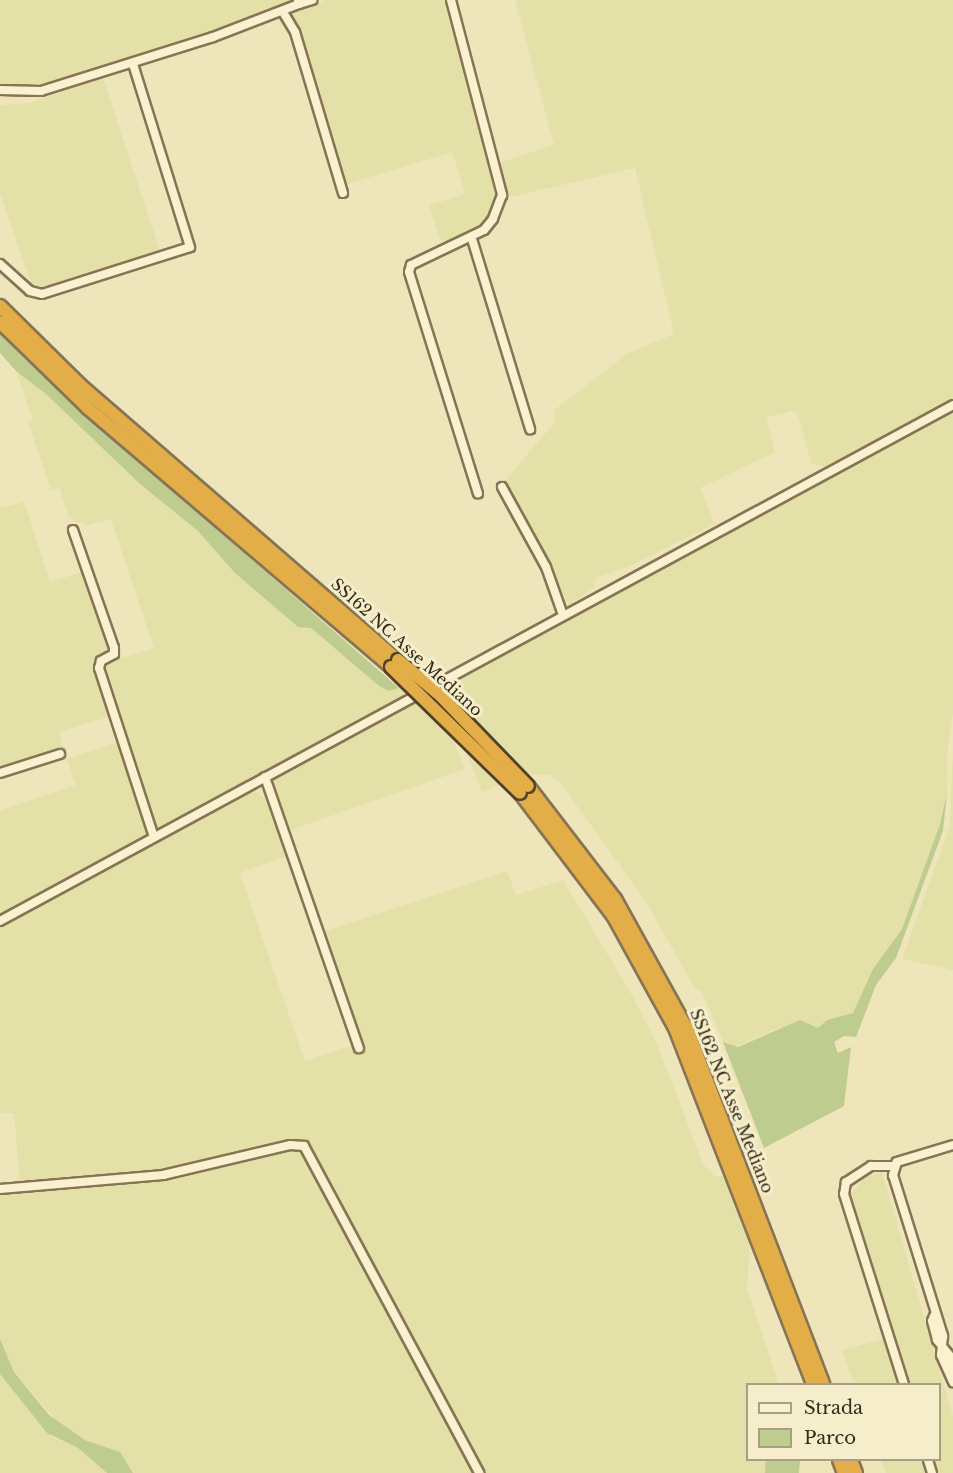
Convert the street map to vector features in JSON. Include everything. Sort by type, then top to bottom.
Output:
[{"type":"highway","name":"SS162 NC Asse Mediano","points":[[0,306],[80,385],[394,664],[524,789],[615,908],[675,1028],[734,1160],[778,1278],[813,1383]]},
{"type":"highway","name":"SS162 NC Asse Mediano","points":[[0,322],[88,408],[394,664]]},
{"type":"highway","name":"SS162 NC Asse Mediano","points":[[778,1278],[823,1383]]},
{"type":"street","points":[[0,90],[42,91],[133,64],[283,12],[298,2],[312,0]]},
{"type":"street","points":[[451,0],[502,195],[493,219],[472,239],[409,268],[478,493]]},
{"type":"street","points":[[283,12],[295,32],[343,193]]},
{"type":"street","points":[[0,264],[30,291],[42,294],[190,247],[133,64]]},
{"type":"street","points":[[472,239],[530,429]]},
{"type":"street","points":[[0,921],[953,405]]},
{"type":"street","points":[[502,487],[546,567],[563,615]]},
{"type":"street","points":[[73,530],[114,648],[114,654],[101,661],[99,668],[154,837]]},
{"type":"street","points":[[0,773],[60,754]]},
{"type":"street","points":[[265,777],[359,1048]]},
{"type":"street","points":[[0,1189],[163,1175],[290,1145],[304,1146],[479,1473]]},
{"type":"street","points":[[904,1383],[844,1194],[846,1182],[871,1166],[894,1166],[953,1145]]},
{"type":"street","points":[[894,1166],[934,1316],[932,1322],[942,1346],[945,1368],[950,1373],[953,1382]]},
{"type":"street","points":[[942,1346],[953,1339]]},
{"type":"street","points":[[942,1346],[953,1346]]},
{"type":"shaded area","points":[[0,0],[292,0],[287,6],[157,51],[30,89],[0,85]]},
{"type":"shaded area","points":[[325,0],[448,0],[499,193],[490,220],[482,228],[450,245],[440,239],[429,205],[465,194],[452,152],[345,185],[290,15]]},
{"type":"shaded area","points":[[515,0],[953,0],[953,399],[827,467],[811,464],[798,415],[792,411],[766,418],[775,452],[700,488],[715,524],[630,566],[596,578],[594,588],[569,605],[504,482],[555,422],[553,411],[627,354],[674,334],[635,168],[511,197],[505,193],[498,163],[554,145]]},
{"type":"shaded area","points":[[103,78],[160,251],[37,289],[32,286],[0,194],[0,105],[29,103]]},
{"type":"shaded area","points":[[16,371],[46,394],[140,484],[198,531],[235,573],[298,627],[311,628],[379,686],[389,691],[399,688],[407,695],[154,832],[102,668],[105,663],[154,648],[111,519],[85,526],[83,522],[75,522],[69,517],[59,488],[51,490],[28,422],[33,420]]},
{"type":"shaded area","points":[[953,407],[953,713],[947,754],[947,793],[940,824],[902,929],[873,969],[853,1013],[827,1020],[818,1028],[781,1027],[732,1048],[723,1042],[702,992],[695,989],[648,905],[559,781],[549,775],[530,774],[482,792],[440,686]]},
{"type":"shaded area","points":[[24,502],[50,582],[82,572],[110,651],[95,665],[111,716],[59,732],[63,748],[0,768],[0,508]]},
{"type":"shaded area","points":[[432,690],[465,769],[291,830],[274,784],[276,775]]},
{"type":"shaded area","points":[[121,741],[150,835],[0,918],[0,810],[75,785],[67,759]]},
{"type":"shaded area","points":[[953,749],[953,970],[902,959],[950,826]]},
{"type":"shaded area","points":[[247,790],[256,791],[266,800],[288,856],[240,873],[305,1061],[363,1042],[325,931],[507,871],[516,895],[563,880],[633,997],[658,1046],[703,1164],[715,1176],[723,1176],[750,1246],[747,1288],[779,1383],[746,1383],[746,1461],[766,1461],[765,1473],[481,1473],[314,1155],[301,1143],[178,1171],[15,1186],[19,1173],[14,1113],[0,1113],[0,925]]},
{"type":"shaded area","points":[[287,1148],[306,1150],[477,1473],[133,1473],[120,1452],[85,1440],[59,1424],[14,1372],[0,1339],[0,1191],[164,1177]]},
{"type":"shaded area","points":[[882,1172],[953,1417],[953,1473],[937,1473],[932,1461],[941,1461],[941,1383],[908,1383],[851,1194],[865,1177]]},
{"type":"shaded area","points":[[887,1338],[901,1383],[854,1383],[842,1350]]},
{"type":"shaded area","points":[[0,1374],[52,1437],[78,1448],[107,1473],[0,1473]]},
{"type":"shaded area","points":[[881,1461],[926,1461],[930,1473],[886,1473]]},
{"type":"green space","points":[[0,331],[132,455],[399,688],[389,691],[379,686],[311,628],[298,627],[235,573],[198,531],[140,484],[46,394],[16,371],[0,353]]},
{"type":"green space","points":[[947,793],[943,831],[896,958],[876,985],[856,1037],[844,1036],[834,1042],[838,1053],[851,1047],[844,1106],[764,1148],[723,1042],[738,1047],[800,1020],[818,1028],[827,1020],[853,1013],[873,969],[902,929],[940,824]]},
{"type":"green space","points":[[0,1339],[14,1372],[49,1415],[85,1440],[120,1452],[133,1473],[107,1473],[78,1448],[47,1433],[0,1374]]},
{"type":"green space","points":[[766,1461],[800,1461],[799,1473],[765,1473]]}]
